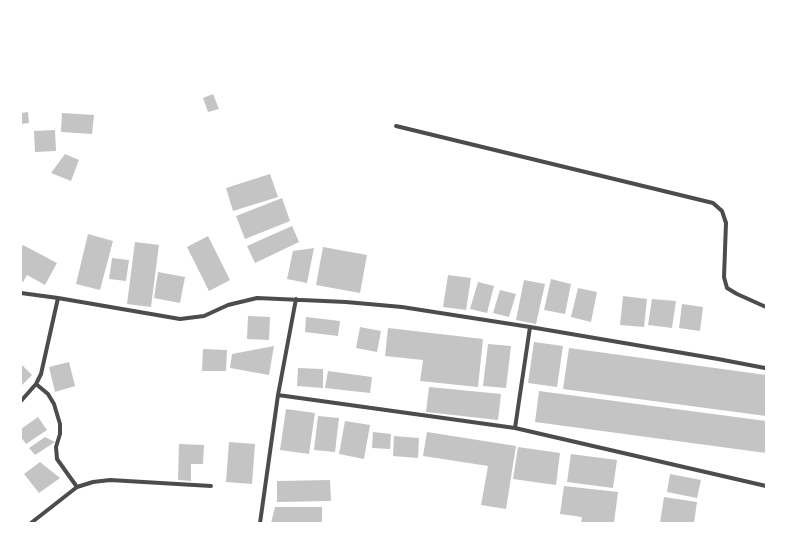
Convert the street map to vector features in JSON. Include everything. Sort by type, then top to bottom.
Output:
[{"type":"street","points":[[396,126],[713,203],[722,211],[726,223],[724,277],[727,288],[766,307]]},
{"type":"street","points":[[21,293],[180,319],[204,316],[228,305],[257,298],[296,299],[402,307],[530,327],[765,368]]},
{"type":"street","points":[[21,401],[36,384],[41,374],[58,298]]},
{"type":"street","points":[[260,523],[278,395],[296,299]]},
{"type":"street","points":[[515,428],[530,327]]},
{"type":"street","points":[[36,384],[48,394],[54,404],[60,424],[60,434],[56,447],[57,459],[77,487]]},
{"type":"street","points":[[278,395],[515,428],[766,486]]},
{"type":"street","points":[[31,523],[77,487],[93,482],[110,480],[211,486]]},
{"type":"building","points":[[213,94],[219,109],[208,112],[203,98]]},
{"type":"building","points":[[28,112],[29,123],[21,124],[21,113]]},
{"type":"building","points":[[62,113],[94,115],[92,134],[61,132]]},
{"type":"building","points":[[55,130],[56,151],[35,152],[34,131]]},
{"type":"building","points":[[65,154],[79,160],[71,181],[51,173]]},
{"type":"building","points":[[270,174],[278,197],[233,211],[226,188]]},
{"type":"building","points":[[282,198],[290,221],[245,239],[236,216]]},
{"type":"building","points":[[292,226],[299,242],[255,263],[247,246]]},
{"type":"building","points":[[88,234],[113,241],[100,290],[76,284]]},
{"type":"building","points":[[208,236],[230,280],[209,291],[187,247]]},
{"type":"building","points":[[135,242],[159,245],[151,307],[127,304]]},
{"type":"building","points":[[23,245],[57,263],[45,285],[27,275],[23,282],[21,281],[21,248]]},
{"type":"building","points":[[323,247],[367,255],[360,293],[316,285]]},
{"type":"building","points":[[314,248],[307,283],[287,279],[293,251]]},
{"type":"building","points":[[112,258],[129,260],[126,281],[109,279]]},
{"type":"building","points":[[158,272],[185,277],[180,303],[154,298]]},
{"type":"building","points":[[448,275],[471,278],[466,310],[443,307]]},
{"type":"building","points":[[551,279],[571,284],[565,314],[544,310]]},
{"type":"building","points":[[524,280],[545,284],[536,324],[516,320]]},
{"type":"building","points":[[478,282],[494,286],[487,313],[470,309]]},
{"type":"building","points":[[578,288],[597,292],[591,322],[571,317]]},
{"type":"building","points":[[500,290],[516,294],[509,317],[493,313]]},
{"type":"building","points":[[623,296],[647,299],[644,327],[620,325]]},
{"type":"building","points":[[652,299],[676,301],[672,328],[648,325]]},
{"type":"building","points":[[682,304],[703,307],[700,331],[679,328]]},
{"type":"building","points":[[248,316],[270,317],[269,340],[247,339]]},
{"type":"building","points":[[306,317],[340,321],[338,336],[305,332]]},
{"type":"building","points":[[360,327],[381,331],[377,352],[356,348]]},
{"type":"building","points":[[388,328],[483,339],[478,387],[420,381],[423,360],[385,356]]},
{"type":"building","points":[[534,342],[563,346],[557,387],[528,383]]},
{"type":"building","points":[[488,344],[511,346],[506,388],[483,386]]},
{"type":"building","points":[[274,346],[269,375],[230,368],[232,354]]},
{"type":"building","points":[[569,348],[766,375],[766,416],[563,389]]},
{"type":"building","points":[[203,349],[227,350],[226,371],[202,371]]},
{"type":"building","points":[[69,362],[75,386],[55,392],[49,367]]},
{"type":"building","points":[[21,364],[32,375],[21,386]]},
{"type":"building","points":[[298,368],[323,369],[323,388],[297,386]]},
{"type":"building","points":[[328,371],[372,377],[370,393],[325,388]]},
{"type":"building","points":[[429,387],[501,394],[498,420],[426,412]]},
{"type":"building","points":[[539,391],[766,421],[766,453],[535,422]]},
{"type":"building","points":[[286,409],[315,413],[309,454],[280,450]]},
{"type":"building","points":[[318,416],[339,418],[335,452],[314,450]]},
{"type":"building","points":[[38,417],[47,430],[26,444],[21,437],[21,429]]},
{"type":"building","points":[[345,421],[370,425],[364,459],[339,454]]},
{"type":"building","points":[[373,432],[391,434],[390,449],[372,448]]},
{"type":"building","points":[[427,432],[516,446],[506,509],[481,505],[488,466],[423,456]]},
{"type":"building","points":[[394,436],[419,438],[418,458],[393,456]]},
{"type":"building","points":[[45,437],[55,442],[35,455],[29,448]]},
{"type":"building","points":[[229,442],[255,444],[252,484],[226,482]]},
{"type":"building","points":[[179,444],[204,445],[203,464],[191,464],[191,481],[178,480]]},
{"type":"building","points":[[518,447],[560,453],[556,485],[513,479]]},
{"type":"building","points":[[571,454],[617,460],[613,488],[567,482]]},
{"type":"building","points":[[40,462],[60,478],[39,493],[24,474]]},
{"type":"building","points":[[670,474],[701,480],[697,498],[667,492]]},
{"type":"building","points":[[330,480],[331,501],[277,502],[277,481]]},
{"type":"building","points":[[564,486],[618,492],[614,523],[581,523],[582,517],[560,514]]},
{"type":"building","points":[[664,497],[697,502],[694,523],[660,523]]},
{"type":"building","points":[[275,507],[322,507],[322,523],[271,523]]}]
